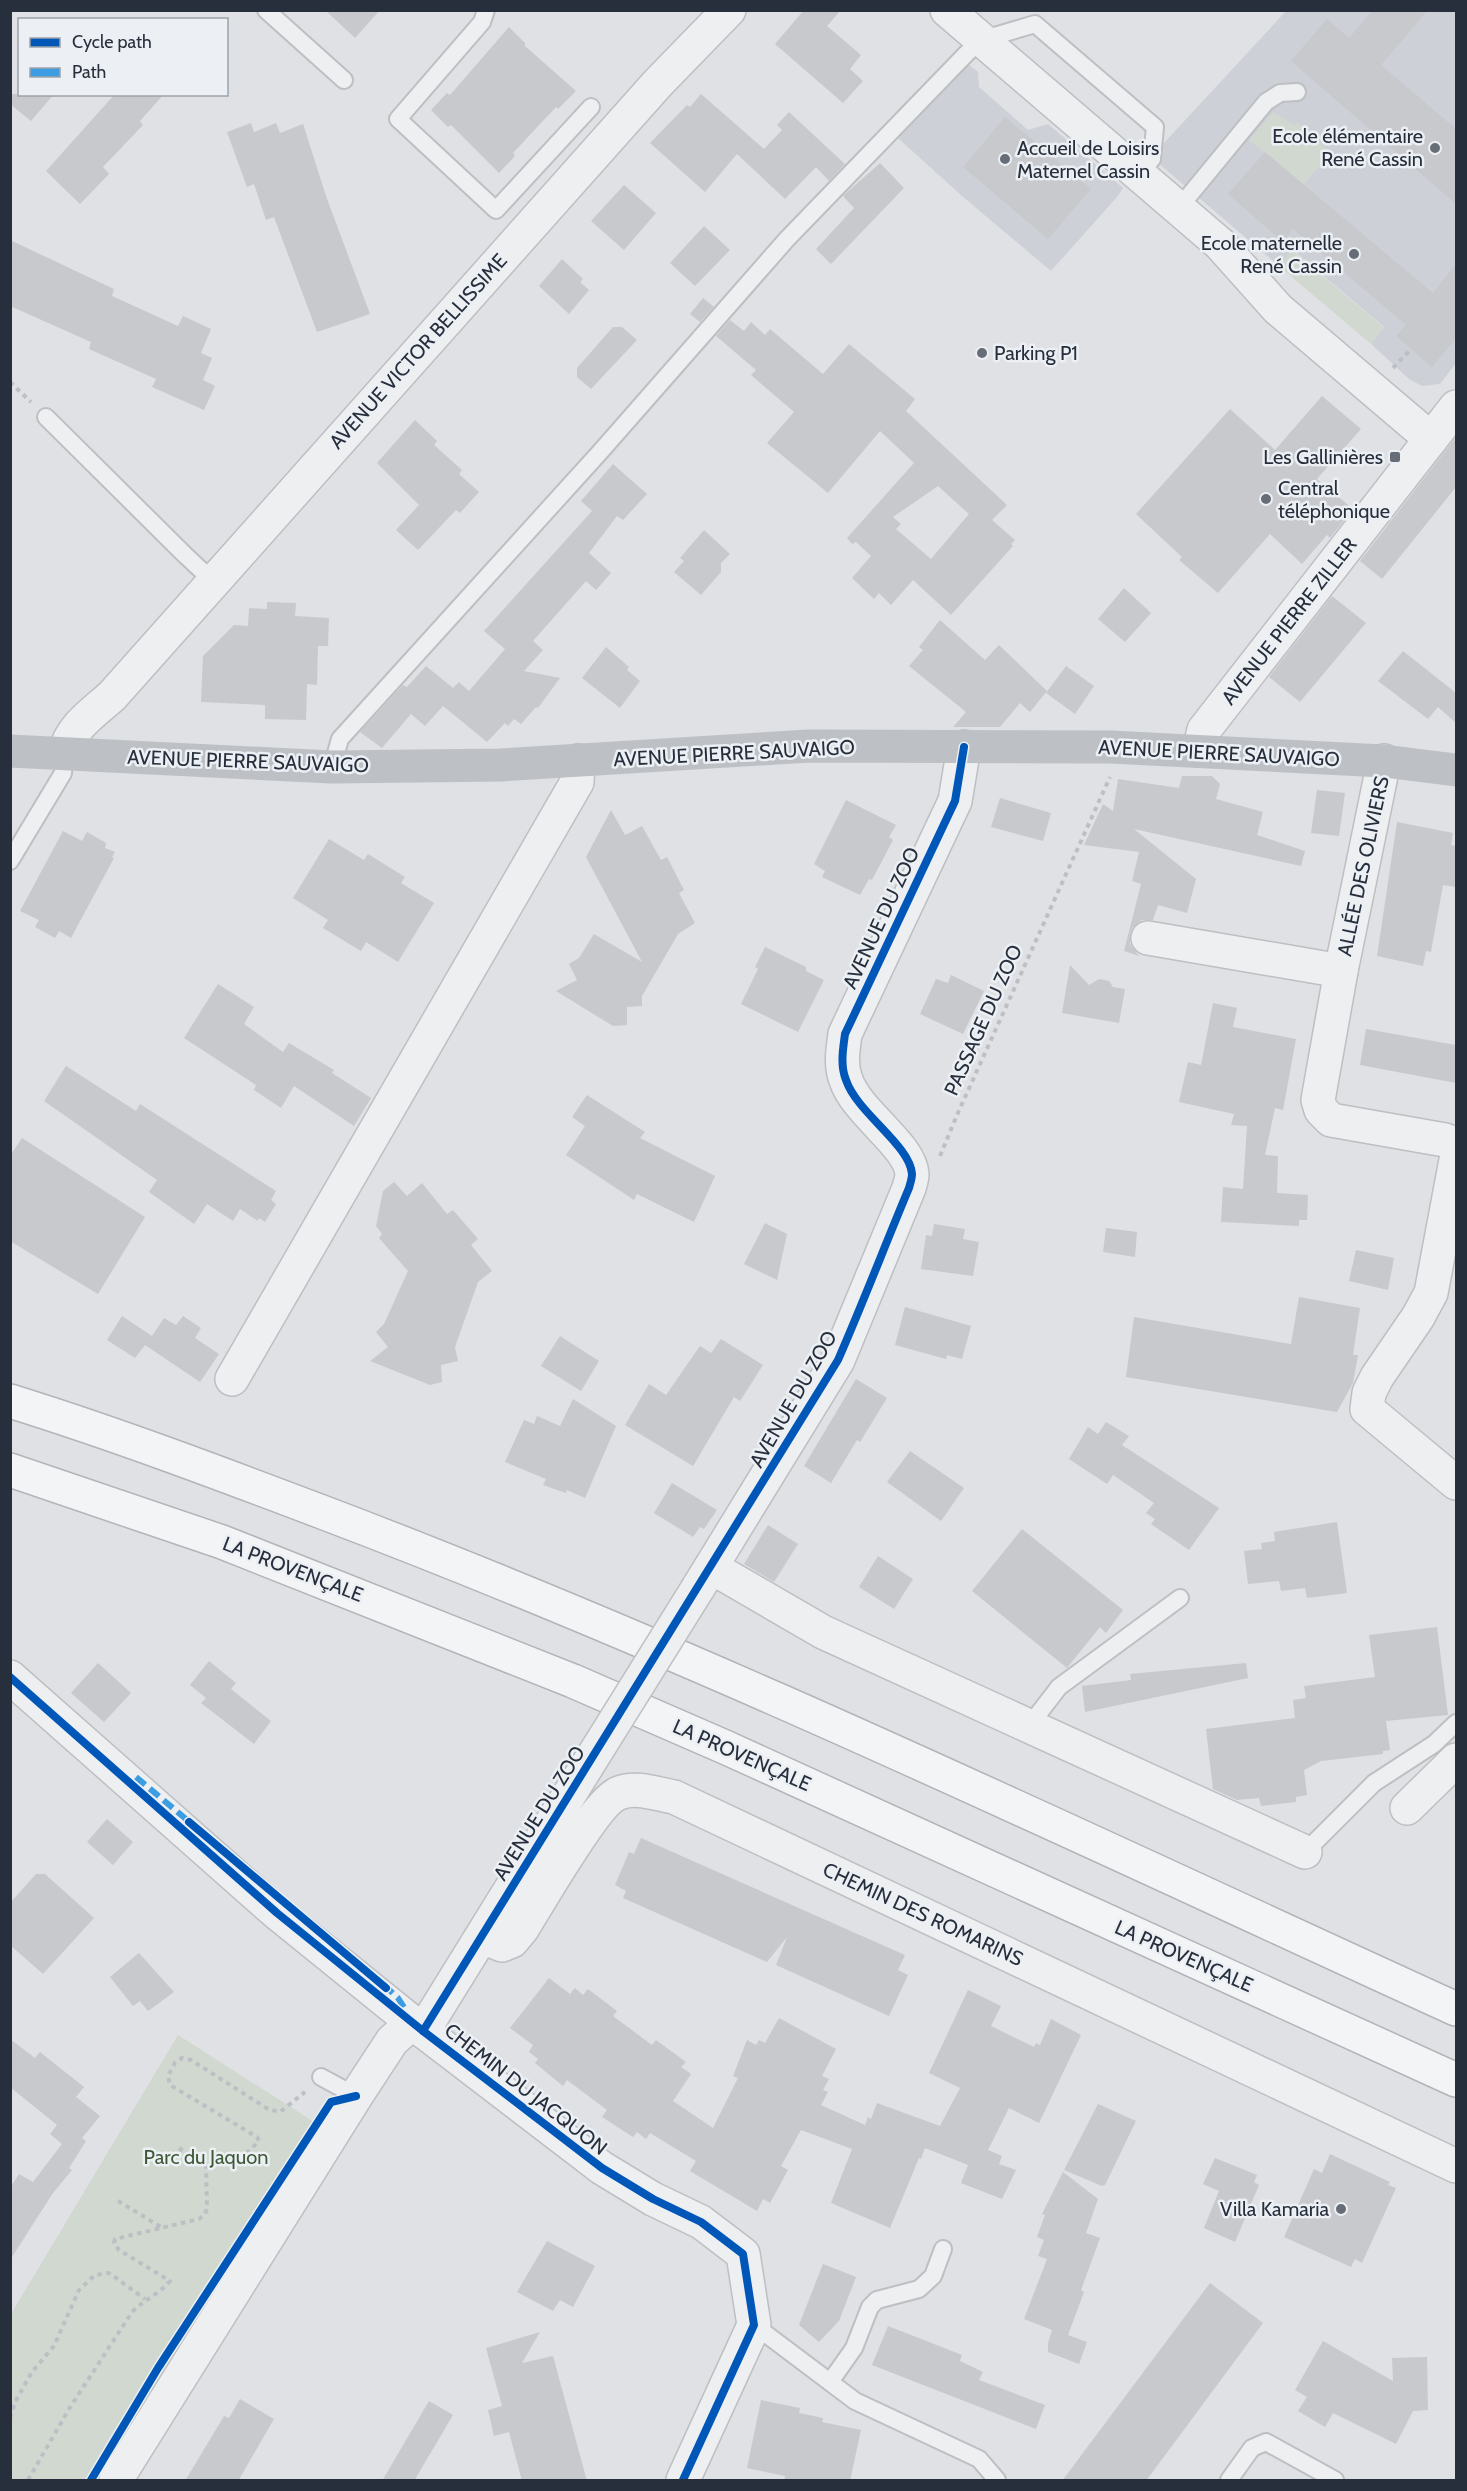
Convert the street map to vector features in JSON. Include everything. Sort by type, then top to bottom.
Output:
[{"type":"highway","points":[[10,1401],[218,1473],[445,1559],[591,1618],[749,1687],[1456,2009]]},
{"type":"highway","name":"LA PROVENÇALE","points":[[10,1470],[222,1542],[573,1681],[727,1748],[1456,2080]]},
{"type":"main road","name":"AVENUE PIERRE SAUVAIGO","points":[[10,751],[332,767],[501,765],[809,746],[1111,747],[1384,761],[1456,770]]},
{"type":"street","name":"AVENUE VICTOR BELLISSIME","points":[[65,752],[69,738],[79,726],[112,696],[215,583],[334,445],[658,83],[729,10]]},
{"type":"street","name":"AVENUE PIERRE ZILLER","points":[[947,10],[1234,258],[1278,309],[1444,423],[1204,730],[1199,750]]},
{"type":"street","name":"AVENUE VICTOR BELLISSIME","points":[[103,754],[104,728],[112,696]]},
{"type":"street","name":"AVENUE DU ZOO","points":[[116,2481],[392,2041],[418,2026],[482,1937],[838,1360],[909,1188],[912,1175],[907,1157],[855,1100],[845,1079],[842,1059],[845,1034],[955,801],[964,747]]},
{"type":"street","points":[[232,1379],[577,782],[578,761]]},
{"type":"street","name":"ALLÉE DES OLIVIERS","points":[[1384,761],[1341,971],[1318,1100],[1321,1110],[1331,1120],[1445,1140],[1454,1144],[1456,1150]]},
{"type":"street","name":"ALLÉE DES OLIVIERS","points":[[1148,938],[1341,971]]},
{"type":"street","points":[[1456,1160],[1431,1293],[1418,1317],[1377,1377],[1369,1393],[1367,1409],[1456,1483]]},
{"type":"street","points":[[705,1578],[1305,1852]]},
{"type":"street","name":"CHEMIN DU JACQUON","points":[[10,1677],[277,1913],[418,2026],[602,2168],[653,2199],[701,2222],[743,2254],[754,2325]]},
{"type":"street","points":[[1407,1808],[1456,1760]]},
{"type":"street","name":"CHEMIN DES ROMARINS","points":[[482,1937],[501,1945],[512,1941],[599,1808],[618,1793],[640,1790],[674,1797],[1456,2166]]},
{"type":"street","points":[[683,2481],[754,2325]]},
{"type":"lane","points":[[266,10],[344,80]]},
{"type":"lane","points":[[486,10],[482,22],[398,119],[496,210],[591,107]]},
{"type":"lane","points":[[332,767],[340,739],[378,696],[601,451],[788,239],[981,40],[1035,24],[1155,127],[1152,159],[1138,176]]},
{"type":"lane","points":[[1178,209],[1266,102],[1280,93],[1297,92]]},
{"type":"lane","points":[[46,417],[215,583]]},
{"type":"lane","points":[[10,861],[63,773],[65,752]]},
{"type":"lane","points":[[1029,1726],[1059,1687],[1180,1598]]},
{"type":"lane","points":[[1305,1852],[1374,1783],[1434,1744],[1456,1723]]},
{"type":"lane","points":[[321,2077],[356,2096]]},
{"type":"lane","points":[[830,2382],[854,2348],[870,2307],[877,2300],[919,2289],[933,2276],[943,2249]]},
{"type":"lane","points":[[754,2325],[855,2401],[979,2459],[997,2481]]},
{"type":"lane","points":[[1229,2481],[1252,2448],[1266,2442],[1335,2481]]},
{"type":"path","points":[[1390,370],[1411,349]]},
{"type":"path","points":[[206,2166],[248,2152],[259,2141],[257,2137],[170,2085],[168,2076],[175,2063],[182,2058],[191,2060],[268,2109],[280,2112],[300,2098],[306,2090]]},
{"type":"path","points":[[179,2148],[206,2166]]},
{"type":"path","points":[[28,2481],[69,2409],[132,2312],[145,2299],[160,2292],[170,2281],[119,2250],[114,2243],[115,2239],[199,2219],[207,2209],[206,2166]]},
{"type":"path","points":[[118,2201],[161,2227]]},
{"type":"path","points":[[10,2418],[15,2402],[32,2372],[54,2346],[79,2290],[95,2275],[109,2272],[145,2299]]},
{"type":"shaded area","points":[[1286,11],[1456,11],[1456,363],[1440,384],[1422,386],[1409,379],[1371,344],[1384,327],[1293,250],[1279,266],[1151,157]]},
{"type":"shaded area","name":"Accueil de Loisirs Maternel Cassin","points":[[968,64],[978,72],[979,87],[1028,130],[1048,124],[1123,188],[1051,271],[962,196],[888,129],[956,68]]},
{"type":"green space","points":[[1273,112],[1294,125],[1297,122],[1331,153],[1303,185],[1249,140]]},
{"type":"green space","points":[[1292,250],[1384,328],[1371,344],[1279,266]]},
{"type":"green space","name":"Parc du Jaquon","points":[[178,2035],[325,2129],[110,2480],[11,2480],[11,2314]]},
{"type":"building","points":[[325,10],[380,10],[355,38]]},
{"type":"building","points":[[804,10],[841,10],[827,26],[861,55],[850,69],[863,81],[843,103],[775,44]]},
{"type":"building","points":[[1373,10],[1428,10],[1381,65],[1456,129],[1456,204],[1291,61],[1327,19],[1349,38]]},
{"type":"building","points":[[509,27],[525,43],[525,46],[576,91],[558,109],[556,107],[513,153],[515,156],[499,173],[451,125],[448,127],[431,110],[447,93],[450,95]]},
{"type":"building","points":[[10,94],[52,96],[31,121],[10,104]]},
{"type":"building","points":[[701,94],[764,149],[782,130],[777,125],[789,112],[845,164],[829,181],[816,167],[785,199],[737,154],[705,192],[650,143]]},
{"type":"building","points":[[113,96],[162,96],[140,121],[143,125],[103,167],[109,174],[80,204],[46,171]]},
{"type":"building","points":[[1005,117],[1091,189],[1048,239],[963,167]]},
{"type":"building","points":[[251,123],[254,132],[276,123],[280,133],[303,124],[327,199],[370,314],[317,332],[274,217],[266,220],[254,184],[247,187],[227,132]]},
{"type":"building","points":[[1265,152],[1433,293],[1456,264],[1456,338],[1432,367],[1396,336],[1406,325],[1293,229],[1283,242],[1228,194]]},
{"type":"building","points":[[880,163],[904,188],[831,264],[816,249],[854,208],[843,196]]},
{"type":"building","points":[[624,185],[656,213],[624,250],[591,221]]},
{"type":"building","points":[[704,226],[730,250],[695,286],[670,263]]},
{"type":"building","points":[[10,240],[114,289],[112,296],[178,326],[183,316],[211,329],[201,353],[212,358],[203,380],[215,386],[204,410],[152,387],[156,379],[89,349],[91,342],[10,306]]},
{"type":"building","points":[[562,259],[583,279],[580,282],[589,290],[569,314],[539,286]]},
{"type":"building","points":[[703,298],[714,307],[700,322],[690,314]]},
{"type":"building","points":[[730,320],[744,331],[751,322],[765,335],[770,329],[823,374],[849,344],[915,399],[906,411],[1007,505],[992,520],[1015,540],[1011,544],[1013,546],[951,615],[913,580],[891,605],[879,593],[874,599],[852,578],[871,556],[856,542],[852,544],[847,538],[914,463],[880,431],[828,493],[767,443],[794,412],[751,375],[756,370],[716,336]],"holes":[[[938,486],[969,514],[931,559],[896,529],[901,524],[893,517]]]},
{"type":"building","points":[[613,327],[622,327],[637,340],[591,389],[577,377],[577,368]]},
{"type":"building","points":[[1322,396],[1361,429],[1317,479],[1353,509],[1330,538],[1327,535],[1302,564],[1270,534],[1218,593],[1179,560],[1182,557],[1136,514],[1230,409],[1275,450]]},
{"type":"building","points":[[415,420],[437,441],[434,445],[462,470],[459,474],[479,492],[460,513],[456,510],[418,550],[396,530],[419,505],[377,463]]},
{"type":"building","points":[[1456,437],[1456,487],[1382,579],[1360,561]]},
{"type":"building","points":[[613,464],[647,494],[623,520],[617,516],[589,553],[611,573],[596,590],[586,581],[533,641],[543,650],[524,671],[560,678],[538,708],[536,707],[521,724],[514,719],[508,726],[505,723],[487,742],[443,706],[425,726],[411,714],[382,748],[360,732],[403,685],[407,687],[426,666],[453,688],[459,682],[469,691],[505,649],[484,631],[592,511],[581,501]]},
{"type":"building","points":[[704,530],[730,554],[721,563],[721,572],[701,595],[674,572],[684,561],[680,558]]},
{"type":"building","points":[[1124,588],[1151,613],[1125,642],[1098,619]]},
{"type":"building","points":[[1332,596],[1366,623],[1300,702],[1269,677]]},
{"type":"building","points":[[267,602],[296,603],[295,616],[329,618],[328,646],[318,646],[317,685],[307,684],[306,720],[265,719],[265,705],[201,702],[203,656],[234,625],[248,626],[249,608],[267,609]]},
{"type":"building","points":[[940,620],[985,660],[999,645],[1047,691],[1030,712],[1020,703],[1000,727],[953,727],[966,712],[909,666],[923,650],[919,647]]},
{"type":"building","points":[[606,647],[629,667],[627,670],[640,681],[620,708],[582,678]]},
{"type":"building","points":[[1403,651],[1456,693],[1456,723],[1438,707],[1428,719],[1378,681]]},
{"type":"building","points":[[1066,666],[1094,686],[1075,714],[1046,693]]},
{"type":"building","points":[[1182,776],[1212,776],[1220,784],[1216,799],[1263,812],[1257,835],[1305,851],[1301,866],[1134,829],[1196,879],[1187,913],[1158,905],[1153,920],[1142,920],[1133,927],[1130,944],[1139,956],[1124,951],[1141,884],[1132,881],[1139,852],[1084,845],[1103,804],[1113,811],[1118,779],[1179,788]]},
{"type":"building","points":[[1317,790],[1345,793],[1339,836],[1311,833]]},
{"type":"building","points":[[1000,798],[1051,813],[1043,841],[991,827]]},
{"type":"building","points":[[846,800],[896,825],[889,837],[893,840],[872,880],[869,879],[860,895],[822,877],[825,871],[814,864]]},
{"type":"building","points":[[611,810],[625,835],[642,826],[661,860],[667,857],[684,890],[679,893],[695,923],[678,934],[642,996],[642,1006],[627,1007],[627,1025],[613,1026],[556,991],[577,980],[569,964],[579,958],[594,934],[642,962],[586,857]]},
{"type":"building","points":[[1397,822],[1453,833],[1451,845],[1456,846],[1456,887],[1443,885],[1431,952],[1426,951],[1423,966],[1377,956]]},
{"type":"building","points":[[63,831],[82,841],[87,832],[106,843],[105,848],[115,852],[112,857],[114,858],[71,938],[59,931],[55,938],[35,927],[39,920],[20,911]]},
{"type":"building","points":[[329,839],[364,860],[368,854],[405,877],[401,883],[434,903],[398,962],[366,942],[361,951],[323,928],[328,920],[293,898]]},
{"type":"building","points":[[765,947],[806,967],[806,971],[824,980],[798,1032],[741,1004],[758,969],[755,967]]},
{"type":"building","points":[[1070,965],[1089,985],[1099,979],[1109,981],[1113,987],[1125,989],[1119,1023],[1062,1013]]},
{"type":"building","points":[[951,975],[984,991],[963,1034],[920,1014],[936,979],[948,983]]},
{"type":"building","points":[[218,984],[254,1007],[244,1024],[283,1052],[289,1043],[334,1070],[332,1073],[371,1098],[354,1126],[294,1086],[281,1108],[254,1090],[256,1085],[184,1038]]},
{"type":"building","points":[[1213,1003],[1237,1008],[1233,1027],[1296,1039],[1283,1110],[1275,1108],[1265,1155],[1278,1156],[1277,1193],[1308,1195],[1307,1220],[1299,1220],[1299,1226],[1221,1222],[1223,1187],[1243,1189],[1247,1126],[1231,1125],[1234,1114],[1179,1102],[1188,1062],[1201,1065]]},
{"type":"building","points":[[1366,1029],[1456,1045],[1456,1083],[1360,1065]]},
{"type":"building","points":[[66,1066],[136,1111],[140,1104],[276,1191],[271,1200],[276,1204],[265,1222],[259,1218],[258,1221],[240,1209],[233,1221],[207,1204],[194,1224],[149,1192],[157,1180],[44,1101]]},
{"type":"building","points":[[587,1095],[645,1132],[640,1138],[715,1176],[694,1222],[637,1194],[634,1200],[566,1155],[585,1126],[572,1117]]},
{"type":"building","points":[[22,1138],[145,1217],[98,1294],[10,1241],[10,1156]]},
{"type":"building","points":[[394,1182],[407,1196],[422,1183],[447,1214],[453,1210],[478,1239],[471,1245],[492,1271],[478,1282],[455,1347],[458,1361],[441,1365],[442,1382],[430,1385],[370,1361],[388,1347],[376,1332],[384,1324],[408,1271],[379,1238],[382,1234],[376,1226],[383,1191]]},
{"type":"building","points":[[765,1223],[787,1234],[777,1280],[744,1264]]},
{"type":"building","points":[[934,1224],[965,1229],[963,1239],[979,1242],[973,1276],[921,1269],[926,1235],[932,1236]]},
{"type":"building","points":[[1106,1228],[1137,1232],[1135,1257],[1103,1252]]},
{"type":"building","points":[[1356,1250],[1394,1258],[1388,1290],[1349,1281]]},
{"type":"building","points":[[1299,1297],[1360,1308],[1353,1355],[1358,1355],[1353,1383],[1337,1412],[1126,1377],[1134,1317],[1291,1344]]},
{"type":"building","points":[[905,1307],[971,1326],[962,1359],[947,1355],[946,1359],[895,1345]]},
{"type":"building","points":[[122,1316],[152,1336],[164,1318],[176,1325],[183,1316],[201,1328],[195,1338],[219,1354],[200,1382],[145,1345],[135,1358],[107,1340]]},
{"type":"building","points":[[560,1336],[599,1361],[581,1391],[541,1366]]},
{"type":"building","points":[[721,1339],[763,1365],[740,1401],[734,1397],[693,1466],[625,1425],[649,1384],[666,1395],[700,1346],[711,1353]]},
{"type":"building","points":[[856,1379],[887,1398],[860,1442],[857,1440],[831,1483],[804,1466]]},
{"type":"building","points":[[573,1399],[616,1426],[585,1498],[567,1490],[566,1493],[543,1485],[546,1479],[505,1462],[524,1420],[534,1424],[537,1416],[560,1426]]},
{"type":"building","points":[[1106,1422],[1129,1436],[1122,1445],[1219,1508],[1189,1550],[1151,1524],[1155,1519],[1146,1513],[1154,1503],[1113,1475],[1107,1484],[1069,1459],[1088,1427],[1098,1434]]},
{"type":"building","points":[[910,1451],[964,1488],[941,1521],[887,1482]]},
{"type":"building","points":[[672,1483],[717,1510],[704,1529],[700,1527],[693,1537],[654,1513]]},
{"type":"building","points":[[1337,1522],[1347,1593],[1307,1598],[1305,1588],[1281,1591],[1279,1581],[1248,1584],[1244,1551],[1262,1549],[1261,1543],[1275,1541],[1274,1532]]},
{"type":"building","points":[[768,1525],[798,1544],[774,1582],[744,1564]]},
{"type":"building","points":[[1022,1529],[1123,1610],[1106,1633],[1100,1627],[1067,1668],[972,1591]]},
{"type":"building","points":[[878,1556],[913,1579],[894,1609],[859,1587]]},
{"type":"building","points":[[1437,1627],[1448,1715],[1386,1721],[1390,1750],[1383,1751],[1383,1754],[1321,1761],[1304,1770],[1307,1795],[1296,1797],[1296,1802],[1261,1806],[1259,1798],[1237,1800],[1213,1789],[1206,1729],[1295,1718],[1293,1700],[1306,1698],[1304,1686],[1375,1677],[1369,1635]]},
{"type":"building","points":[[209,1661],[236,1683],[231,1689],[271,1721],[254,1744],[201,1703],[206,1698],[190,1685]]},
{"type":"building","points":[[98,1663],[131,1693],[104,1722],[71,1693]]},
{"type":"building","points":[[1246,1663],[1248,1678],[1085,1712],[1082,1686],[1131,1680],[1130,1674]]},
{"type":"building","points":[[107,1819],[133,1842],[113,1865],[87,1842]]},
{"type":"building","points":[[641,1838],[905,1955],[898,1970],[908,1975],[889,2016],[776,1965],[787,1937],[767,1962],[623,1898],[626,1891],[615,1885],[629,1852],[634,1854]]},
{"type":"building","points":[[36,1874],[45,1874],[94,1918],[43,1974],[10,1945],[10,1903]]},
{"type":"building","points":[[139,1953],[174,1992],[148,2011],[140,2001],[133,2006],[110,1977]]},
{"type":"building","points":[[549,1978],[570,1994],[575,1988],[583,1995],[588,1989],[617,2011],[613,2016],[652,2045],[656,2040],[686,2062],[681,2067],[691,2074],[673,2101],[713,2128],[738,2078],[733,2076],[747,2040],[756,2045],[759,2040],[765,2043],[779,2018],[836,2049],[822,2076],[829,2079],[823,2090],[828,2092],[821,2105],[865,2125],[868,2117],[871,2119],[877,2103],[940,2126],[960,2088],[929,2073],[968,1990],[1001,2006],[991,2026],[1034,2047],[1036,2043],[1040,2045],[1051,2019],[1081,2035],[1039,2123],[1009,2108],[988,2150],[1002,2156],[999,2164],[1016,2170],[1002,2199],[961,2183],[968,2165],[925,2148],[890,2228],[831,2203],[852,2149],[801,2130],[781,2166],[788,2170],[770,2203],[763,2199],[757,2211],[690,2171],[696,2161],[650,2133],[646,2139],[637,2132],[633,2137],[602,2117],[607,2110],[567,2080],[563,2086],[535,2063],[538,2059],[529,2052],[533,2045],[510,2028]]},
{"type":"building","points":[[10,2039],[35,2058],[40,2052],[84,2087],[76,2097],[100,2116],[82,2138],[86,2141],[69,2168],[72,2170],[53,2193],[10,2260],[10,2188],[19,2174],[33,2182],[62,2144],[50,2134],[57,2125],[10,2087]]},
{"type":"building","points":[[1098,2104],[1136,2121],[1105,2185],[1102,2186],[1064,2170]]},
{"type":"building","name":"Villa Kamaria","points":[[1330,2154],[1390,2182],[1388,2185],[1396,2188],[1362,2263],[1355,2259],[1351,2267],[1284,2237],[1314,2169],[1322,2173]]},
{"type":"building","points":[[1215,2158],[1257,2175],[1254,2182],[1259,2185],[1235,2242],[1204,2228],[1219,2191],[1203,2184]]},
{"type":"building","points":[[1063,2172],[1098,2199],[1086,2233],[1100,2238],[1068,2335],[1087,2342],[1079,2364],[1048,2352],[1052,2330],[1024,2319],[1047,2259],[1038,2256],[1044,2240],[1037,2237],[1045,2215],[1042,2214]]},
{"type":"building","points":[[547,2241],[595,2266],[573,2307],[560,2300],[553,2311],[517,2292]]},
{"type":"building","points":[[823,2264],[856,2277],[839,2321],[819,2342],[799,2325]]},
{"type":"building","points":[[1210,2283],[1263,2323],[1146,2481],[1062,2481]]},
{"type":"building","points":[[888,2326],[962,2355],[960,2361],[983,2372],[979,2380],[1045,2405],[1036,2429],[872,2365]]},
{"type":"building","points":[[540,2332],[522,2363],[553,2356],[587,2481],[522,2481],[509,2432],[494,2436],[488,2410],[502,2406],[486,2348]]},
{"type":"building","points":[[1323,2341],[1393,2381],[1392,2358],[1427,2357],[1428,2410],[1413,2411],[1396,2444],[1333,2413],[1325,2427],[1298,2411],[1307,2397],[1295,2390]]},
{"type":"building","points":[[240,2399],[274,2419],[238,2481],[185,2481],[224,2416],[229,2418]]},
{"type":"building","points":[[761,2400],[800,2408],[799,2413],[823,2418],[822,2422],[861,2430],[850,2481],[784,2481],[785,2476],[747,2468]]},
{"type":"building","points":[[429,2401],[453,2415],[414,2481],[382,2481]]},
{"type":"marked path","points":[[136,1777],[193,1825]]},
{"type":"marked path","points":[[384,1985],[398,1998],[407,2012]]},
{"type":"cycle path","points":[[423,2031],[838,1360],[847,1339],[909,1188],[912,1174],[909,1163],[902,1152],[861,1105],[846,1080],[843,1063],[845,1034],[955,801],[964,747]]},
{"type":"cycle path","points":[[10,1677],[277,1913],[423,2031],[602,2168],[653,2199],[701,2222],[743,2254],[754,2325],[683,2480]]},
{"type":"cycle path","points":[[189,1822],[386,1988]]},
{"type":"cycle path","points":[[91,2480],[158,2368],[331,2102],[356,2096]]},
{"type":"place","name":"Ecole élémentaire René Cassin","points":[[1435,148]]},
{"type":"place","name":"Accueil de Loisirs Maternel Cassin","points":[[1005,159]]},
{"type":"place","name":"Ecole maternelle René Cassin","points":[[1354,254]]},
{"type":"place","name":"Parking P1","points":[[982,353]]},
{"type":"place","name":"Les Gallinières","points":[[1395,457]]},
{"type":"place","name":"Central téléphonique","points":[[1266,499]]},
{"type":"place","name":"Villa Kamaria","points":[[1341,2209]]}]
